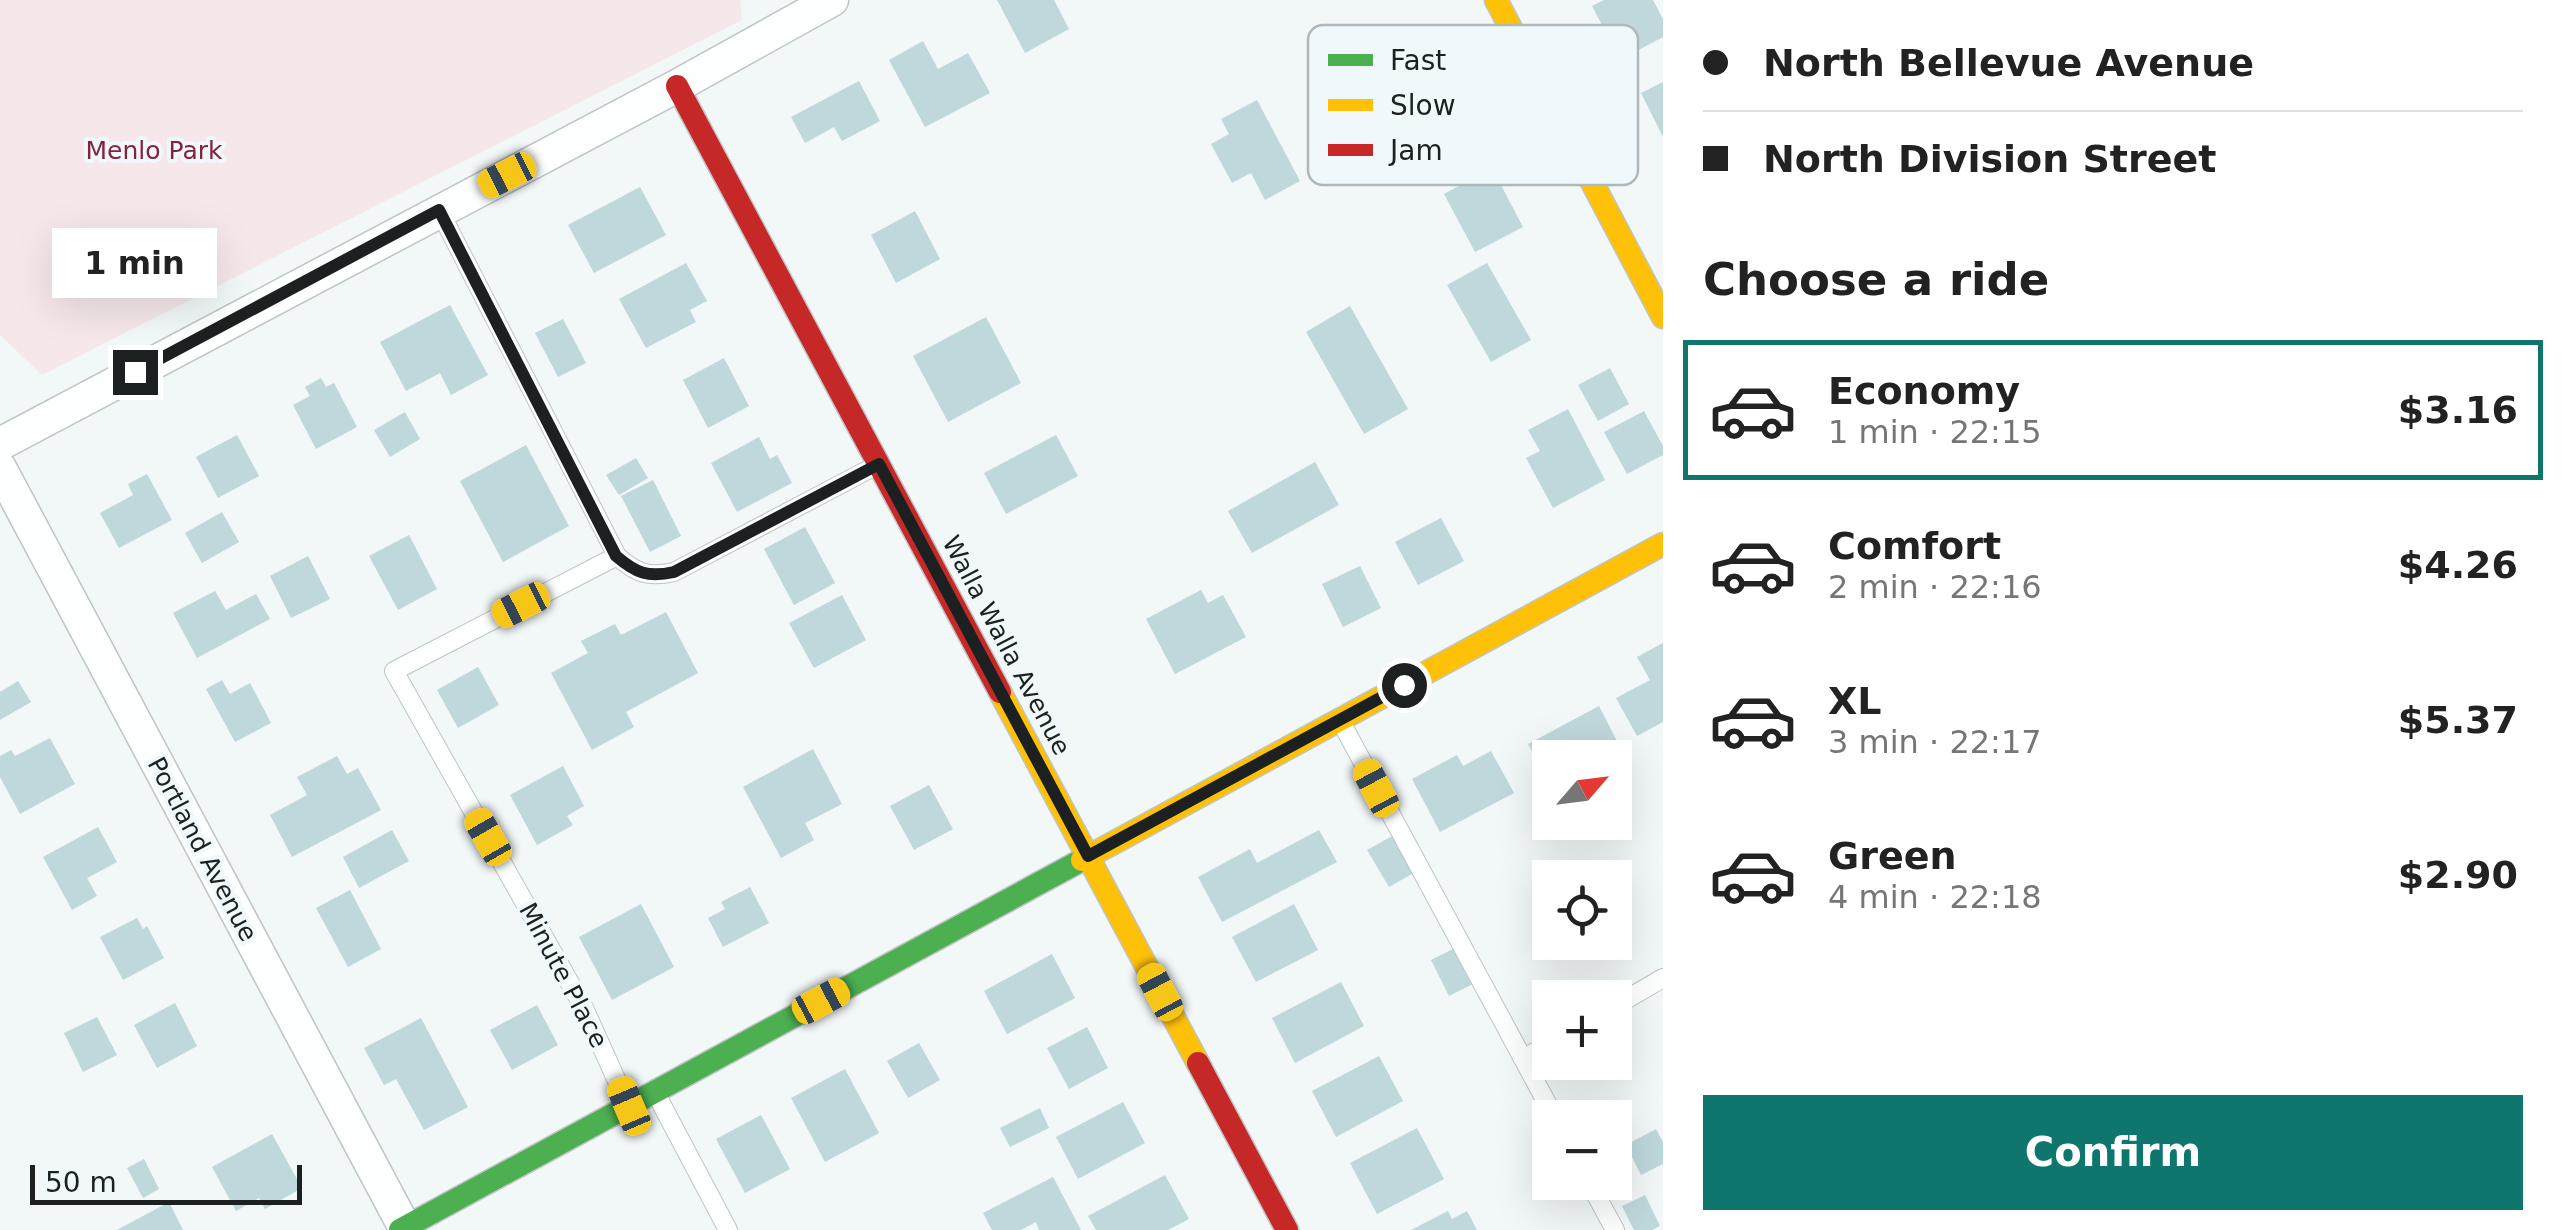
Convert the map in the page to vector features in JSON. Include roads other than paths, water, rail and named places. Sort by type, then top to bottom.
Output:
[{"type":"street","points":[[0,444],[678,86],[832,0]]},
{"type":"street","points":[[1496,0],[1509,25]]},
{"type":"street","name":"Walla Walla Avenue","points":[[678,86],[1287,1230]]},
{"type":"street","points":[[1593,185],[1663,317]]},
{"type":"street","name":"Portland Avenue","points":[[0,468],[404,1229]]},
{"type":"street","points":[[404,1229],[1663,544]]},
{"type":"lane","points":[[439,210],[616,556],[635,572],[656,576],[674,572],[879,464]]},
{"type":"lane","name":"Minute Place","points":[[616,556],[394,671],[584,1008],[629,1106]]},
{"type":"lane","points":[[1340,720],[1545,1100]]},
{"type":"lane","points":[[1632,996],[1663,978]]},
{"type":"lane","points":[[1523,1059],[1532,1054]]},
{"type":"lane","points":[[655,1092],[728,1230]]},
{"type":"lane","points":[[1599,1200],[1615,1230]]},
{"type":"park label","name":"Menlo Park","points":[[154,150]]}]
